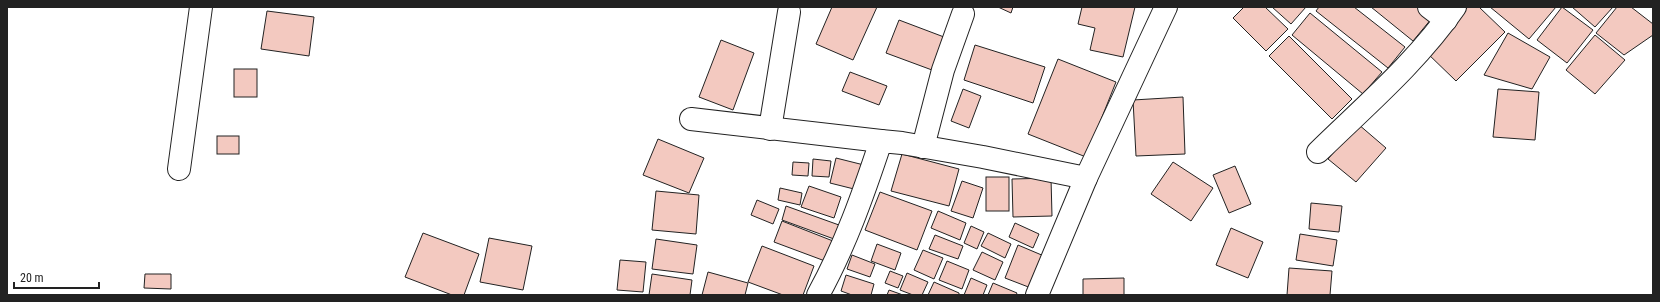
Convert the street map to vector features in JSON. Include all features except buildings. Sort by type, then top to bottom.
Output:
[{"type":"street","points":[[179,168],[201,7]]},
{"type":"street","points":[[1037,295],[1086,178],[1166,7]]},
{"type":"street","points":[[1318,152],[1400,73],[1443,11]]},
{"type":"street","points":[[770,129],[789,12]]},
{"type":"street","points":[[923,147],[943,70],[963,14]]},
{"type":"street","points":[[691,119],[902,143],[1030,166],[1086,178]]},
{"type":"street","points":[[818,295],[836,262],[859,209],[881,141]]}]
